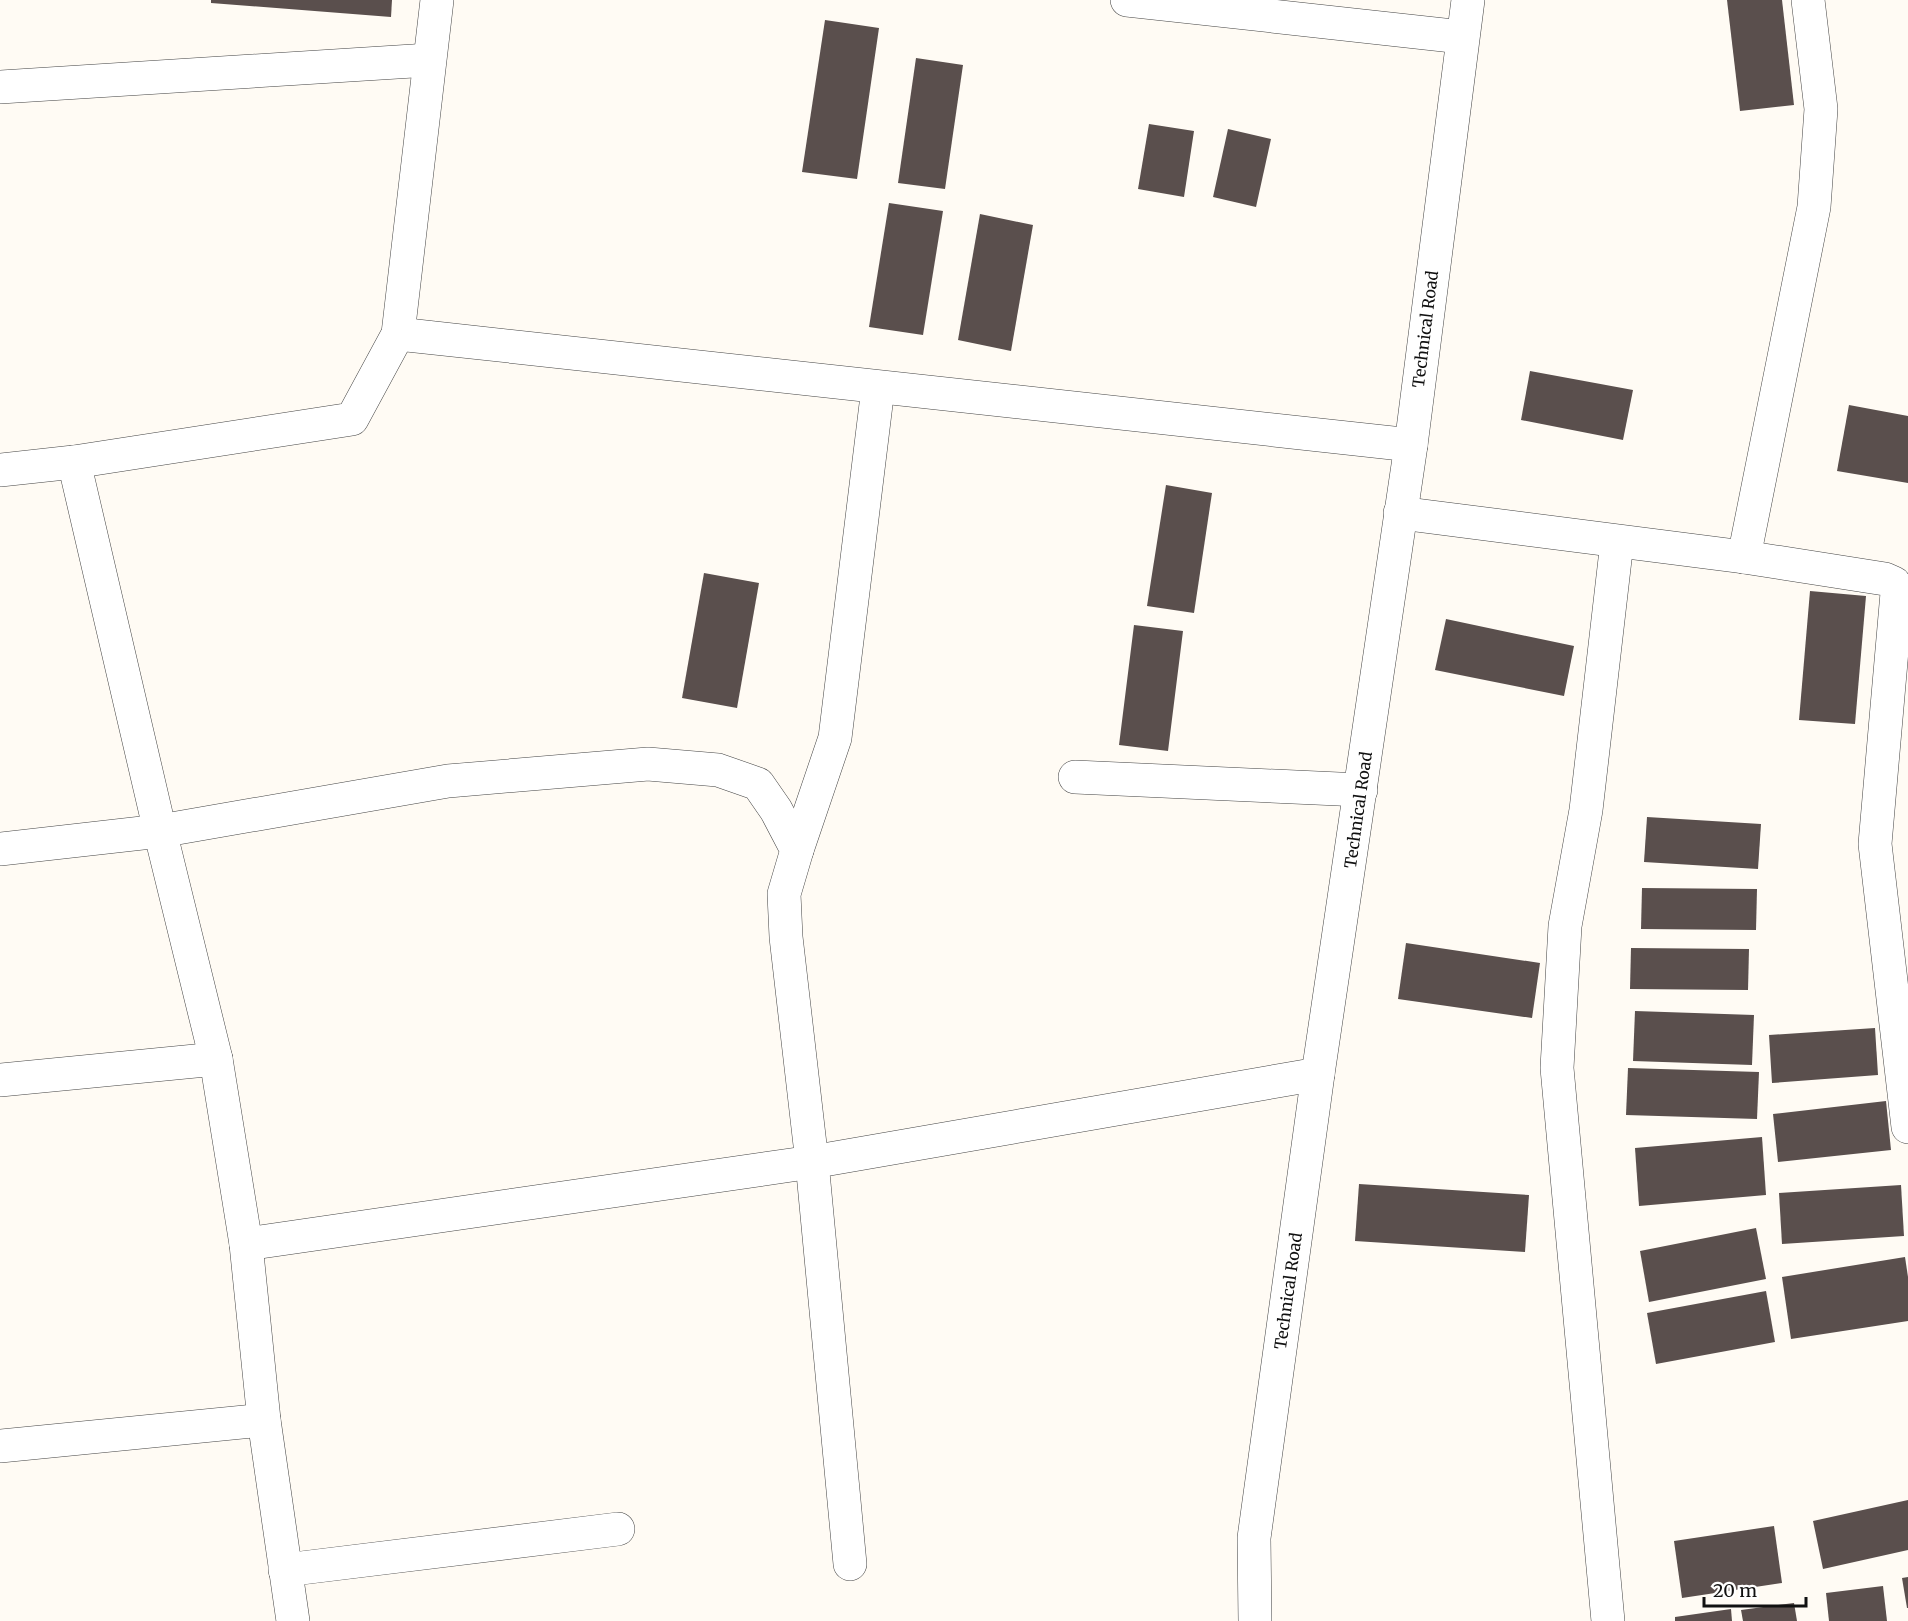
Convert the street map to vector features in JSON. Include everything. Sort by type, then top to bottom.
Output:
[{"type":"street","points":[[0,470],[74,462],[352,419],[398,334],[437,0]]},
{"type":"street","points":[[1126,0],[1462,37]]},
{"type":"street","name":"Technical Road","points":[[1255,1621],[1254,1538],[1318,1074],[1411,446],[1468,0]]},
{"type":"street","points":[[1744,557],[1814,207],[1821,109],[1808,0]]},
{"type":"street","points":[[0,87],[429,60]]},
{"type":"street","points":[[398,334],[1411,446]]},
{"type":"street","points":[[850,1564],[812,1162],[786,937],[784,894],[835,738],[878,388]]},
{"type":"street","points":[[74,462],[216,1059],[246,1244],[264,1420],[293,1621]]},
{"type":"street","points":[[1400,513],[1744,557],[1886,579],[1894,583],[1897,593],[1875,844],[1908,1127]]},
{"type":"street","points":[[1608,1621],[1557,1068],[1565,926],[1586,810],[1617,542]]},
{"type":"street","points":[[0,849],[160,831],[448,781],[648,764],[718,770],[758,784],[776,810],[797,850]]},
{"type":"street","points":[[1076,777],[1361,790]]},
{"type":"street","points":[[0,1080],[216,1059]]},
{"type":"street","points":[[246,1244],[812,1162],[1318,1074]]},
{"type":"street","points":[[0,1446],[264,1420]]},
{"type":"street","points":[[285,1570],[618,1529]]},
{"type":"building","points":[[211,0],[392,0],[391,17],[211,3]]},
{"type":"building","points":[[1727,0],[1782,0],[1794,105],[1740,111]]},
{"type":"building","points":[[825,20],[879,28],[857,179],[802,172]]},
{"type":"building","points":[[916,58],[963,65],[945,189],[898,183]]},
{"type":"building","points":[[1149,124],[1194,131],[1184,197],[1138,189]]},
{"type":"building","points":[[1228,129],[1271,139],[1256,207],[1213,197]]},
{"type":"building","points":[[889,203],[943,211],[923,335],[869,327]]},
{"type":"building","points":[[980,214],[1033,225],[1011,351],[958,340]]},
{"type":"building","points":[[1530,371],[1633,390],[1623,440],[1521,420]]},
{"type":"building","points":[[1849,405],[1908,416],[1908,483],[1837,471]]},
{"type":"building","points":[[1166,485],[1212,493],[1194,613],[1147,606]]},
{"type":"building","points":[[704,573],[759,583],[737,708],[682,698]]},
{"type":"building","points":[[1810,591],[1866,596],[1855,724],[1799,720]]},
{"type":"building","points":[[1446,619],[1574,646],[1564,696],[1435,670]]},
{"type":"building","points":[[1134,625],[1183,631],[1168,751],[1119,745]]},
{"type":"building","points":[[1647,817],[1761,824],[1758,869],[1644,862]]},
{"type":"building","points":[[1642,888],[1757,889],[1756,930],[1641,929]]},
{"type":"building","points":[[1406,943],[1540,963],[1532,1018],[1398,999]]},
{"type":"building","points":[[1631,948],[1749,949],[1748,990],[1630,989]]},
{"type":"building","points":[[1635,1011],[1754,1015],[1752,1065],[1633,1061]]},
{"type":"building","points":[[1875,1028],[1878,1075],[1772,1083],[1769,1035]]},
{"type":"building","points":[[1628,1068],[1759,1072],[1757,1119],[1626,1115]]},
{"type":"building","points":[[1886,1101],[1891,1150],[1778,1162],[1773,1114]]},
{"type":"building","points":[[1762,1137],[1766,1195],[1639,1206],[1635,1148]]},
{"type":"building","points":[[1359,1184],[1529,1195],[1525,1252],[1355,1241]]},
{"type":"building","points":[[1901,1185],[1904,1236],[1782,1244],[1779,1193]]},
{"type":"building","points":[[1756,1228],[1766,1279],[1649,1302],[1640,1251]]},
{"type":"building","points":[[1905,1257],[1908,1277],[1908,1321],[1791,1339],[1782,1277]]},
{"type":"building","points":[[1766,1291],[1775,1342],[1656,1364],[1647,1313]]},
{"type":"building","points":[[1908,1500],[1908,1550],[1823,1569],[1813,1521]]},
{"type":"building","points":[[1774,1526],[1782,1583],[1682,1598],[1674,1541]]},
{"type":"building","points":[[1908,1577],[1908,1608],[1907,1608],[1902,1578]]},
{"type":"building","points":[[1883,1586],[1887,1621],[1829,1621],[1826,1593]]},
{"type":"building","points":[[1794,1603],[1797,1621],[1743,1621],[1741,1610]]},
{"type":"building","points":[[1731,1609],[1732,1621],[1675,1621],[1675,1617]]}]
